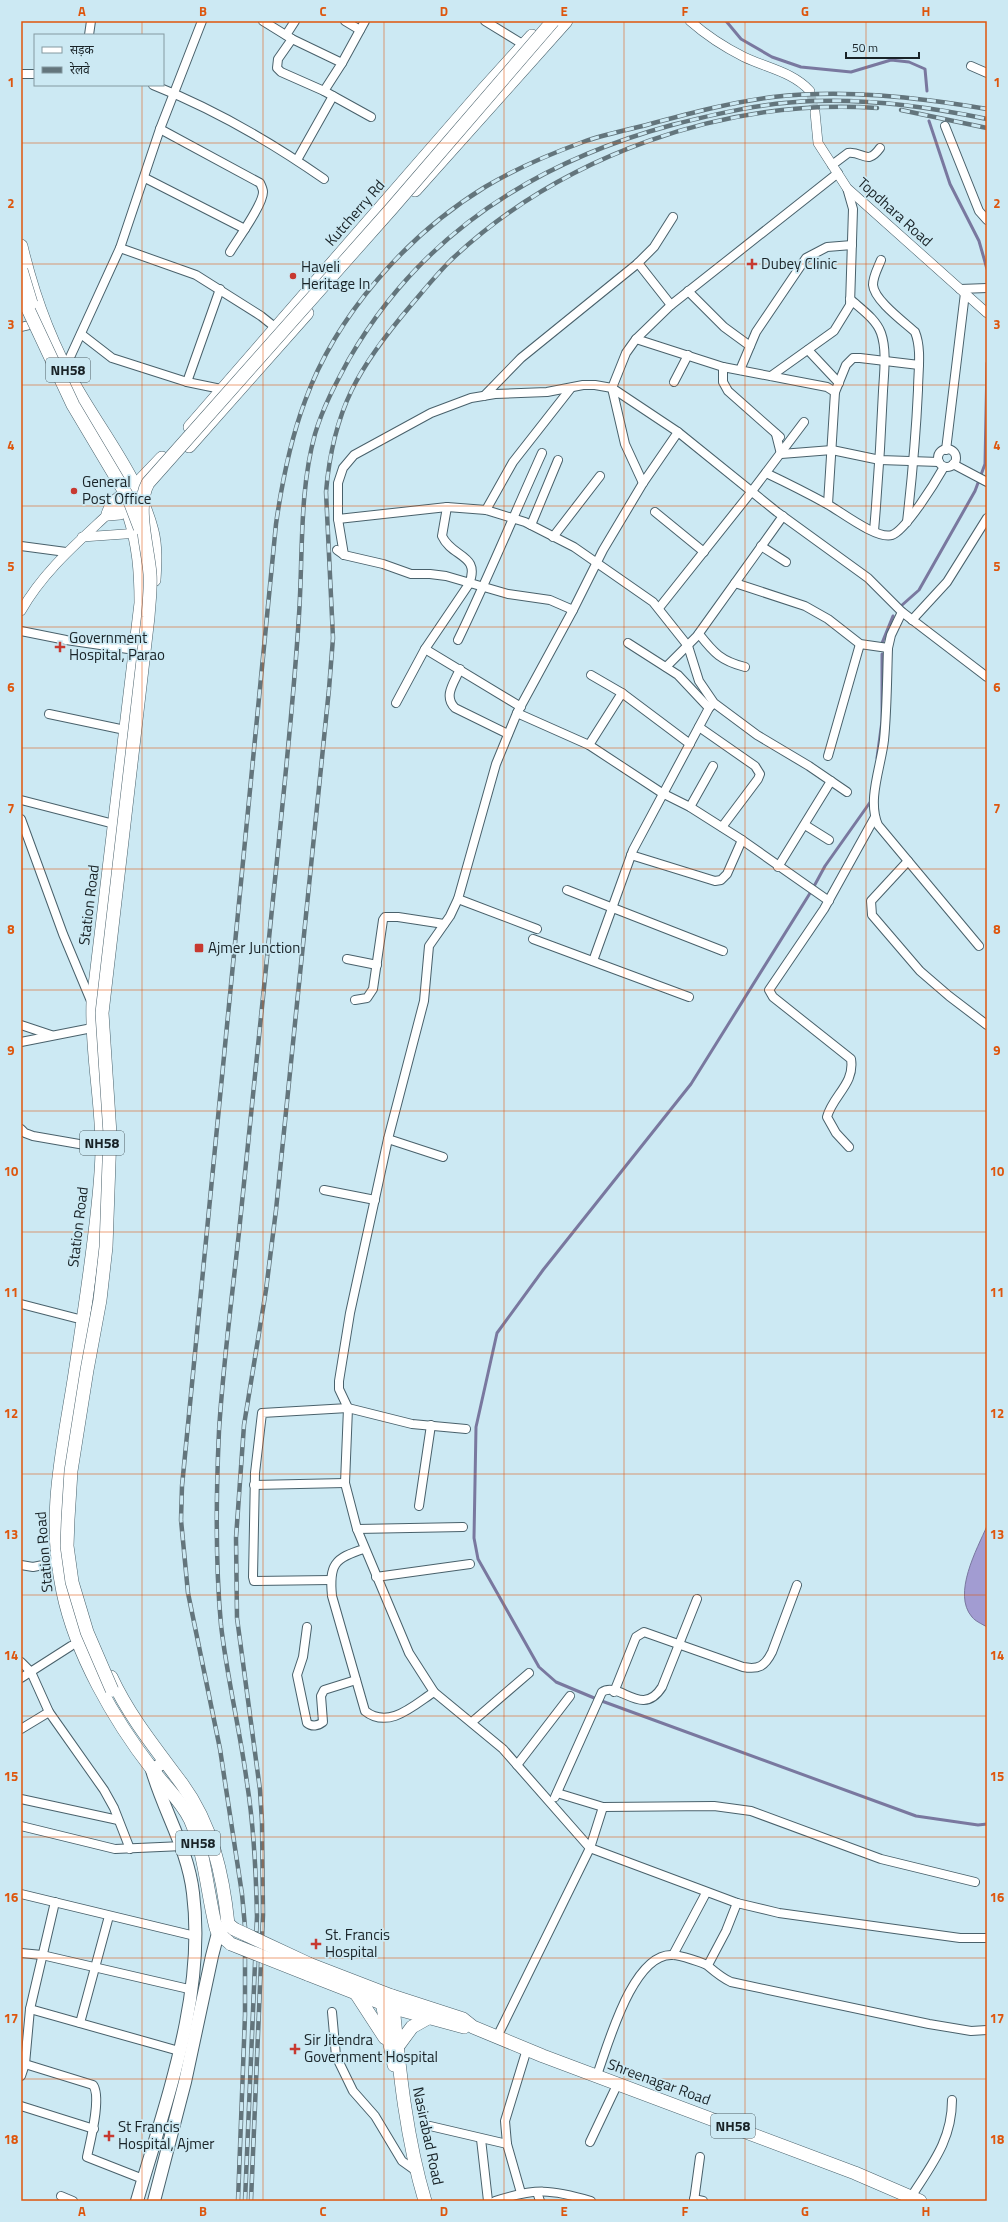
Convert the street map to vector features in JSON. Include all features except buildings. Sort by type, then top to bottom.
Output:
[{"type":"highway","name":"Kutcherry Rd","points":[[136,491],[155,466],[221,389],[546,21]]},
{"type":"highway","points":[[113,1711],[109,1690],[87,1632],[72,1582],[67,1546],[71,1472],[100,1300],[106,1247],[110,1134],[102,1019],[148,617],[150,581],[143,512],[144,490],[148,483],[392,208],[553,21]]},
{"type":"highway","points":[[108,514],[120,513],[124,502],[136,491],[159,479],[566,21]]},
{"type":"highway","name":"NH58","points":[[21,246],[30,280],[44,322],[76,389],[136,491]]},
{"type":"highway","points":[[21,270],[25,287],[56,360],[80,406],[127,482],[143,512]]},
{"type":"highway","points":[[21,294],[73,405],[128,499],[139,524],[142,537],[145,585],[143,622],[96,1025],[106,1154],[101,1224],[90,1322],[64,1477],[61,1510],[64,1564],[69,1595],[79,1625],[109,1690],[126,1704]]},
{"type":"highway","name":"NH58","points":[[21,305],[25,326],[124,502]]},
{"type":"highway","name":"Station Road","points":[[136,491],[152,531],[155,565],[146,680],[132,780],[128,846],[107,995],[114,1163],[110,1248],[105,1299],[77,1468],[72,1529],[77,1582],[88,1623],[100,1655],[126,1704],[164,1762],[182,1784],[193,1802],[211,1841],[220,1869],[227,1925]]},
{"type":"highway","name":"Station Road","points":[[124,502],[135,533],[141,569],[140,604],[93,1005],[92,1028],[102,1148],[98,1206],[83,1320],[56,1486],[55,1518],[58,1562],[63,1593],[72,1628],[98,1686],[152,1770]]},
{"type":"highway","name":"NH58","points":[[152,1770],[174,1792],[190,1820],[201,1851],[211,1911],[227,1925],[357,1995],[387,2000],[463,2019],[473,2028]]},
{"type":"highway","name":"NH58","points":[[227,1925],[231,1944],[308,1969],[428,2018],[462,2028],[473,2028],[527,2050]]},
{"type":"highway","points":[[357,1995],[393,2044],[412,2027],[428,2018]]},
{"type":"highway","name":"Nasirabad Road","points":[[387,2000],[393,2044],[416,2171],[425,2201]]},
{"type":"highway","name":"Shreenagar Road","points":[[527,2050],[855,2173],[916,2199]]},
{"type":"main road","points":[[152,1770],[164,1762]]},
{"type":"main road","name":"Station Road","points":[[137,2201],[179,2051],[193,1990],[196,1953],[194,1893],[183,1846],[160,1796],[152,1770]]},
{"type":"main road","points":[[154,2201],[227,1925]]},
{"type":"street","points":[[89,34],[91,21]]},
{"type":"street","points":[[66,366],[120,248],[145,178],[160,129],[175,94],[202,21]]},
{"type":"street","points":[[263,21],[289,37],[342,63]]},
{"type":"street","points":[[295,21],[278,59],[277,68],[282,72],[324,91],[371,117]]},
{"type":"street","points":[[346,21],[360,30]]},
{"type":"street","points":[[324,91],[342,63],[365,21]]},
{"type":"street","points":[[485,21],[524,45]]},
{"type":"street","points":[[690,21],[710,39],[745,57],[793,77],[810,91]]},
{"type":"street","points":[[971,66],[987,72]]},
{"type":"street","points":[[21,74],[34,74]]},
{"type":"street","points":[[155,86],[209,109],[297,160],[324,179]]},
{"type":"street","points":[[297,160],[333,96]]},
{"type":"street","name":"Topdhara Road","points":[[815,112],[818,143],[835,163],[838,173],[847,188],[987,313]]},
{"type":"street","points":[[945,126],[979,211],[987,220]]},
{"type":"street","points":[[160,129],[260,183],[263,192],[261,200],[230,252]]},
{"type":"street","points":[[835,163],[848,153],[869,158],[875,155],[880,148]]},
{"type":"street","points":[[643,483],[624,444],[612,388],[626,353],[636,339],[671,305],[838,173]]},
{"type":"street","points":[[145,178],[245,229]]},
{"type":"street","points":[[771,376],[834,331],[850,305],[852,209],[847,188]]},
{"type":"street","points":[[484,396],[521,358],[638,263],[654,247],[673,216]]},
{"type":"street","points":[[740,370],[763,320],[806,258],[827,247],[852,245]]},
{"type":"street","points":[[120,248],[196,275],[220,288],[276,328]]},
{"type":"street","points":[[881,260],[873,285],[883,303],[915,332],[917,338],[919,365],[914,463],[907,522]]},
{"type":"street","points":[[638,263],[671,305]]},
{"type":"street","points":[[187,382],[220,288]]},
{"type":"street","points":[[766,473],[828,504],[874,531],[892,535],[901,530],[941,465],[938,456],[946,450],[962,291],[987,288]]},
{"type":"street","points":[[688,291],[724,327],[750,346]]},
{"type":"street","points":[[850,299],[874,321],[881,333],[884,361],[880,460],[874,531]]},
{"type":"street","points":[[25,326],[44,322]]},
{"type":"street","points":[[81,334],[112,358],[187,382],[221,389]]},
{"type":"street","points":[[636,339],[723,366],[827,387],[835,392]]},
{"type":"street","points":[[808,350],[838,383]]},
{"type":"street","points":[[674,382],[688,355]]},
{"type":"street","points":[[828,504],[835,392],[846,365],[853,358],[919,365]]},
{"type":"street","points":[[723,366],[723,382],[728,391],[788,444]]},
{"type":"street","points":[[344,554],[338,519],[338,483],[343,468],[354,455],[431,413],[471,398],[595,385],[612,388],[678,432],[783,516],[868,578],[902,612],[987,677]]},
{"type":"street","points":[[486,510],[513,462],[571,388]]},
{"type":"street","points":[[659,608],[752,492],[804,422]]},
{"type":"street","points":[[678,432],[643,483],[596,562],[573,610],[519,710],[496,764],[458,899],[444,924],[429,946],[424,1001],[374,1200],[350,1313],[339,1381],[339,1389],[348,1408],[345,1483],[364,1549],[409,1653],[434,1692],[472,1722],[517,1765],[590,1848],[706,1893],[736,1903],[779,1913],[960,1938],[987,1938]]},
{"type":"street","points":[[776,434],[781,454]]},
{"type":"street","points":[[781,454],[832,450],[880,460],[941,465],[953,464],[968,474],[987,482]]},
{"type":"street","points":[[946,450],[954,455],[953,464]]},
{"type":"street","points":[[458,640],[483,588],[512,518],[542,453]]},
{"type":"street","points":[[531,525],[558,460]]},
{"type":"street","points":[[553,537],[600,476]]},
{"type":"street","points":[[338,519],[447,507],[486,510],[512,518],[531,525],[574,547],[653,602],[694,639],[722,660],[745,668]]},
{"type":"street","points":[[396,703],[425,649],[469,584],[473,574],[473,568],[469,561],[449,548],[442,536],[447,507]]},
{"type":"street","points":[[655,512],[704,552]]},
{"type":"street","points":[[21,611],[38,584],[66,552],[108,514]]},
{"type":"street","points":[[666,667],[694,639],[783,516]]},
{"type":"street","points":[[912,620],[947,582],[987,518]]},
{"type":"street","points":[[82,538],[152,531]]},
{"type":"street","points":[[21,546],[66,552]]},
{"type":"street","points":[[761,546],[786,562]]},
{"type":"street","points":[[337,550],[344,554],[383,564],[412,574],[430,574],[508,594],[550,600],[573,610]]},
{"type":"street","points":[[735,583],[805,606],[828,619],[860,644],[888,648]]},
{"type":"street","points":[[902,612],[891,635],[888,648],[884,740],[875,791],[875,817],[878,825],[979,946]]},
{"type":"street","points":[[21,630],[66,640],[135,650]]},
{"type":"street","points":[[694,639],[700,681],[711,706]]},
{"type":"street","points":[[628,643],[682,679],[711,706],[847,792]]},
{"type":"street","points":[[828,756],[860,644]]},
{"type":"street","points":[[425,649],[460,669],[519,710],[589,745],[662,793],[690,807],[742,840],[778,867],[829,901]]},
{"type":"street","points":[[460,669],[448,698],[450,703],[455,708],[508,734]]},
{"type":"street","points":[[591,675],[622,693],[690,744]]},
{"type":"street","points":[[589,745],[622,693]]},
{"type":"street","points":[[593,961],[631,855],[662,793],[711,706]]},
{"type":"street","points":[[49,714],[125,730]]},
{"type":"street","points":[[699,727],[756,766],[760,774],[758,779],[722,827]]},
{"type":"street","points":[[690,807],[714,766]]},
{"type":"street","points":[[778,867],[806,825],[831,781]]},
{"type":"street","points":[[21,800],[114,824]]},
{"type":"street","points":[[849,1146],[836,1133],[827,1118],[829,1108],[851,1076],[851,1059],[773,996],[769,990],[829,901],[875,817]]},
{"type":"street","points":[[21,819],[63,934],[93,1005]]},
{"type":"street","points":[[806,825],[829,840]]},
{"type":"street","points":[[631,855],[716,880],[721,880],[726,874],[742,840]]},
{"type":"street","points":[[21,843],[30,842]]},
{"type":"street","points":[[908,861],[871,901],[872,915],[920,971],[987,1025]]},
{"type":"street","points":[[567,890],[723,951]]},
{"type":"street","points":[[458,899],[537,929]]},
{"type":"street","points":[[355,1000],[367,998],[371,994],[377,965],[383,920],[385,917],[398,917],[444,924]]},
{"type":"street","points":[[533,939],[689,997]]},
{"type":"street","points":[[347,959],[377,965]]},
{"type":"street","points":[[21,1025],[52,1036]]},
{"type":"street","points":[[21,1042],[92,1028]]},
{"type":"street","points":[[21,1129],[25,1133],[33,1136],[102,1148]]},
{"type":"street","points":[[388,1140],[443,1157]]},
{"type":"street","points":[[324,1190],[374,1200]]},
{"type":"street","points":[[21,1304],[83,1320]]},
{"type":"street","points":[[330,1580],[254,1581],[254,1485],[262,1413],[348,1408],[412,1424],[466,1429]]},
{"type":"street","points":[[419,1506],[431,1425]]},
{"type":"street","points":[[254,1485],[345,1483]]},
{"type":"street","points":[[357,1529],[463,1526]]},
{"type":"street","points":[[364,1549],[344,1555],[339,1559],[333,1567],[330,1580],[332,1596],[365,1712],[372,1717],[381,1719],[400,1715],[434,1692]]},
{"type":"street","points":[[21,1565],[33,1567],[58,1562]]},
{"type":"street","points":[[376,1577],[470,1564]]},
{"type":"street","points":[[614,1692],[639,1634],[651,1634],[743,1667],[753,1669],[761,1667],[767,1662],[772,1652],[797,1585]]},
{"type":"street","points":[[552,1804],[602,1692],[605,1690],[645,1700],[656,1696],[680,1644],[697,1599]]},
{"type":"street","points":[[307,1627],[303,1657],[297,1675],[307,1722],[312,1726],[320,1725],[323,1722],[321,1696],[324,1690],[356,1680]]},
{"type":"street","points":[[21,1678],[71,1646]]},
{"type":"street","points":[[21,1662],[31,1672],[49,1712],[104,1790],[130,1849]]},
{"type":"street","points":[[472,1722],[528,1673]]},
{"type":"street","points":[[517,1765],[570,1696]]},
{"type":"street","points":[[21,1729],[49,1712]]},
{"type":"street","points":[[557,1793],[603,1807],[714,1806],[751,1811],[881,1859],[975,1882]]},
{"type":"street","points":[[21,1799],[118,1820]]},
{"type":"street","points":[[497,2037],[590,1848],[603,1807]]},
{"type":"street","points":[[21,1826],[115,1849],[183,1846]]},
{"type":"street","points":[[673,1955],[706,1893]]},
{"type":"street","points":[[21,1894],[195,1936]]},
{"type":"street","points":[[21,2076],[25,2064],[30,2009],[56,1902]]},
{"type":"street","points":[[708,1965],[726,1931],[736,1903]]},
{"type":"street","points":[[80,2023],[109,1916]]},
{"type":"street","points":[[21,1953],[42,1955],[193,1990]]},
{"type":"street","points":[[597,2075],[622,2007],[634,1984],[649,1963],[673,1955],[708,1965],[723,1978],[731,1982],[929,2024],[972,2031],[987,2030]]},
{"type":"street","points":[[30,2009],[179,2051]]},
{"type":"street","points":[[332,2012],[336,2056],[353,2091],[375,2116],[402,2161],[416,2171]]},
{"type":"street","points":[[521,2193],[507,2144],[505,2121],[527,2050]]},
{"type":"street","points":[[25,2064],[93,2085],[95,2092],[94,2129],[87,2157],[143,2179]]},
{"type":"street","points":[[590,2142],[618,2083]]},
{"type":"street","points":[[916,2199],[942,2150],[949,2132],[952,2118],[952,2100]]},
{"type":"street","points":[[21,2106],[94,2129]]},
{"type":"street","points":[[430,2126],[507,2144]]},
{"type":"street","points":[[481,2139],[488,2201]]},
{"type":"street","points":[[700,2156],[694,2200],[703,2201]]},
{"type":"street","points":[[537,2192],[540,2201]]},
{"type":"street","points":[[495,2201],[521,2193],[537,2192],[559,2192],[591,2201]]},
{"type":"street","points":[[61,2196],[73,2201]]},
{"type":"shaded area","points":[[987,1526],[987,1627],[972,1617],[966,1607],[964,1596],[968,1572]]},
{"type":"waterway","points":[[726,21],[741,39],[772,57],[801,67],[851,72],[891,60],[909,62],[925,69],[927,91]]},
{"type":"waterway","points":[[929,121],[950,184],[979,241],[987,269]]},
{"type":"waterway","points":[[901,606],[919,590],[975,491],[985,464],[987,363]]},
{"type":"waterway","points":[[882,643],[893,616]]},
{"type":"waterway","points":[[877,758],[882,721],[882,654]]},
{"type":"waterway","points":[[871,801],[825,866],[812,890],[691,1084],[543,1270],[497,1333],[476,1427],[474,1538],[478,1559],[539,1667],[556,1682],[599,1700],[916,1816],[978,1825],[987,1824]]},
{"type":"tunnel","points":[[810,91],[815,112]]},
{"type":"railway","points":[[238,2201],[245,2015],[245,1927],[242,1894],[220,1749],[188,1593],[181,1520],[182,1486],[276,524],[287,462],[305,401],[318,369],[335,338],[355,308],[377,280],[402,253],[456,206],[508,174],[545,157],[608,134],[712,108],[773,97],[854,94],[934,101],[987,109]]},
{"type":"railway","points":[[245,2201],[257,1916],[256,1882],[249,1800],[221,1625],[217,1552],[218,1455],[225,1356],[244,1186],[292,707],[299,615],[302,524],[306,478],[318,424],[330,395],[349,359],[378,315],[411,275],[447,240],[486,209],[529,182],[574,160],[622,141],[672,125],[725,112],[779,103],[858,101],[923,108],[987,119]]},
{"type":"railway","points":[[251,2201],[263,1915],[262,1822],[260,1790],[237,1618],[236,1538],[244,1425],[266,1290],[276,1210],[329,689],[333,638],[326,492],[335,436],[342,412],[363,369],[377,348],[393,326],[436,276],[451,260],[495,223],[543,191],[594,163],[649,141],[705,124],[762,113],[820,107],[877,108]]},
{"type":"railway","points":[[901,110],[987,128]]},
{"type":"place","name":"Dubey Clinic","points":[[752,264]]},
{"type":"place","name":"Haveli Heritage In","points":[[293,276]]},
{"type":"place","name":"General Post Office","points":[[74,491]]},
{"type":"place","name":"Government Hospital, Parao","points":[[60,647]]},
{"type":"place","name":"Ajmer Junction","points":[[199,948]]},
{"type":"place","name":"St. Francis Hospital","points":[[316,1944]]},
{"type":"place","name":"Sir Jitendra Government Hospital","points":[[295,2049]]},
{"type":"place","name":"St Francis Hospital, Ajmer","points":[[109,2136]]}]
